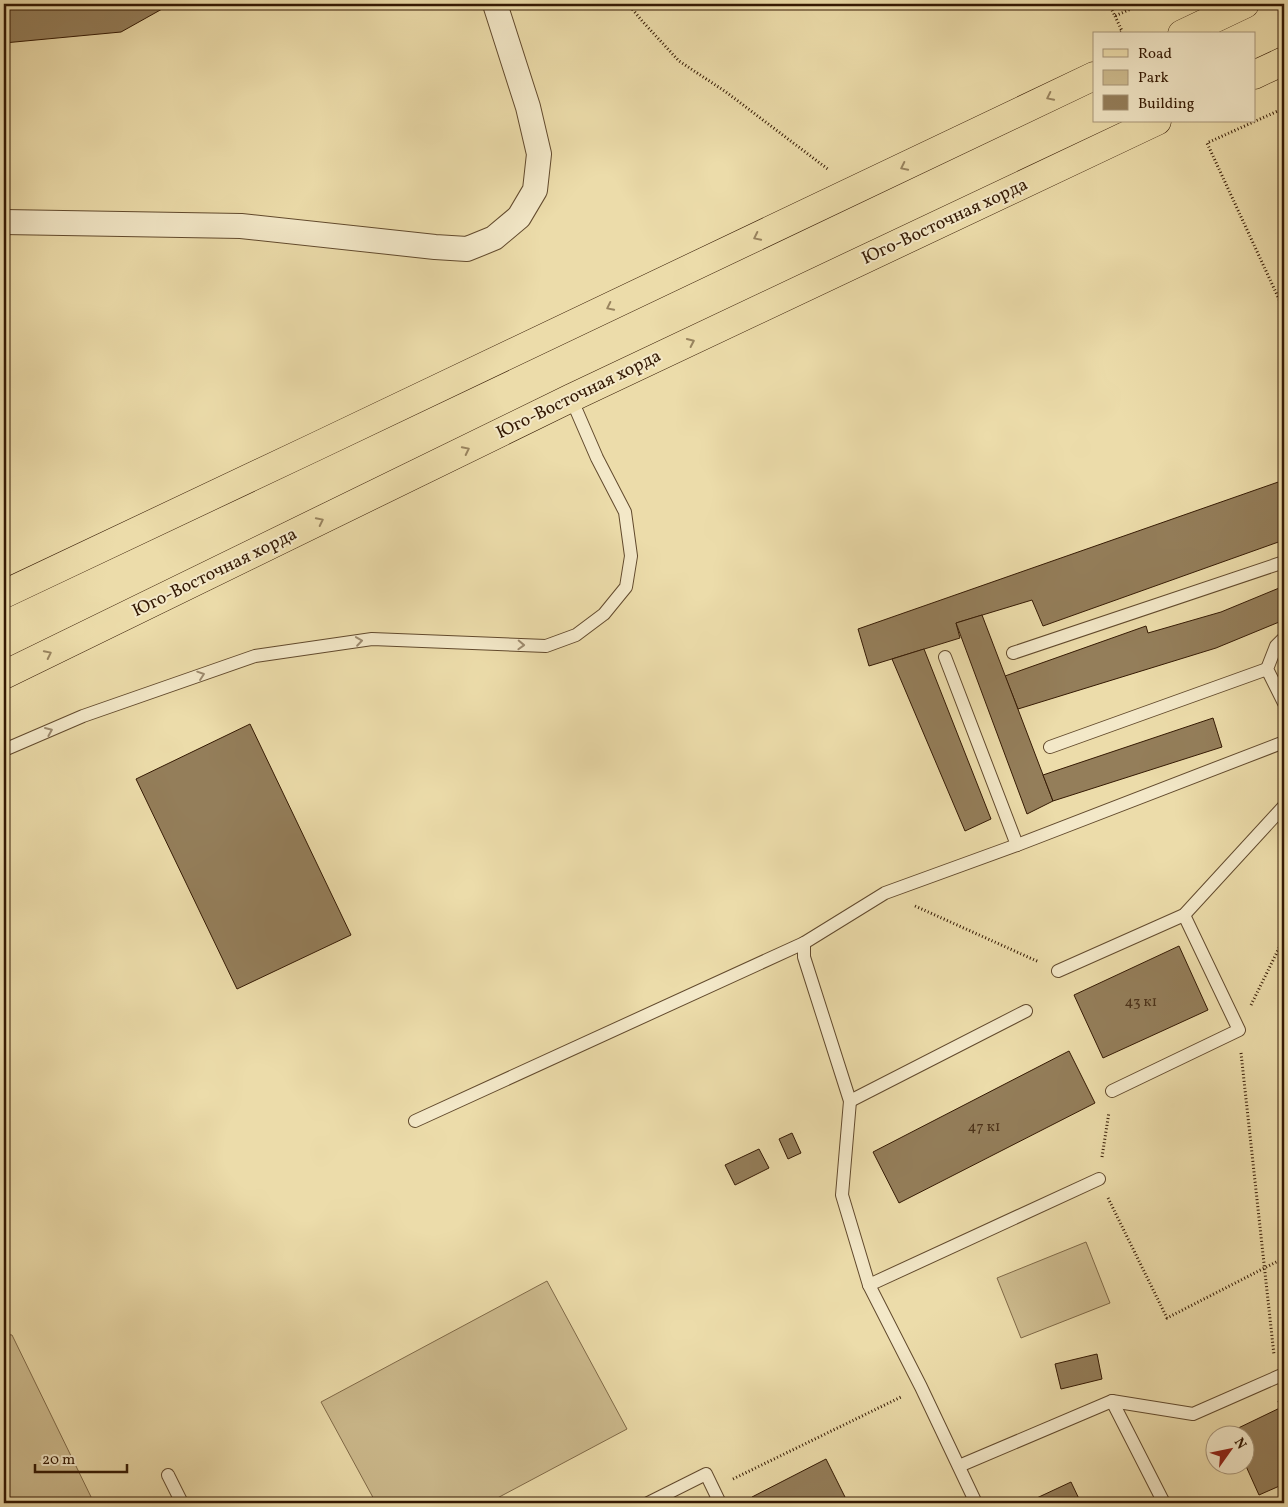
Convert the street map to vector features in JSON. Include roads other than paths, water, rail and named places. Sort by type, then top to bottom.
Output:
[{"type":"main road","points":[[1186,32],[1245,4]]},
{"type":"main road","points":[[1256,74],[1284,61]]},
{"type":"main road","points":[[4,594],[1093,76]]},
{"type":"main road","name":"Юго-Восточная хорда","points":[[4,675],[571,398],[1155,122]]},
{"type":"street","points":[[4,222],[241,226],[467,249],[494,238],[518,216],[535,190],[539,154],[528,107],[495,4]]},
{"type":"lane","points":[[4,750],[83,716],[255,656],[372,639],[546,646],[576,635],[604,614],[626,587],[631,556],[625,512],[597,458],[571,398]]},
{"type":"lane","points":[[1012,653],[1284,562]]},
{"type":"lane","points":[[1284,638],[1276,646],[1268,669],[1284,703]]},
{"type":"lane","points":[[945,657],[1017,845]]},
{"type":"lane","points":[[1050,747],[1268,669]]},
{"type":"lane","points":[[415,1121],[804,944],[884,893],[1017,845],[1284,742]]},
{"type":"lane","points":[[1058,971],[1184,915],[1284,806]]},
{"type":"lane","points":[[1112,1091],[1239,1030],[1184,915]]},
{"type":"lane","points":[[804,944],[804,957],[850,1101],[842,1195],[869,1285],[976,1503]]},
{"type":"lane","points":[[850,1101],[1026,1011]]},
{"type":"lane","points":[[869,1285],[1098,1179]]},
{"type":"lane","points":[[959,1466],[1112,1401],[1192,1414],[1280,1376]]},
{"type":"lane","points":[[1112,1401],[1164,1503]]},
{"type":"lane","points":[[168,1474],[182,1503]]},
{"type":"lane","points":[[648,1503],[706,1474],[720,1503]]}]
